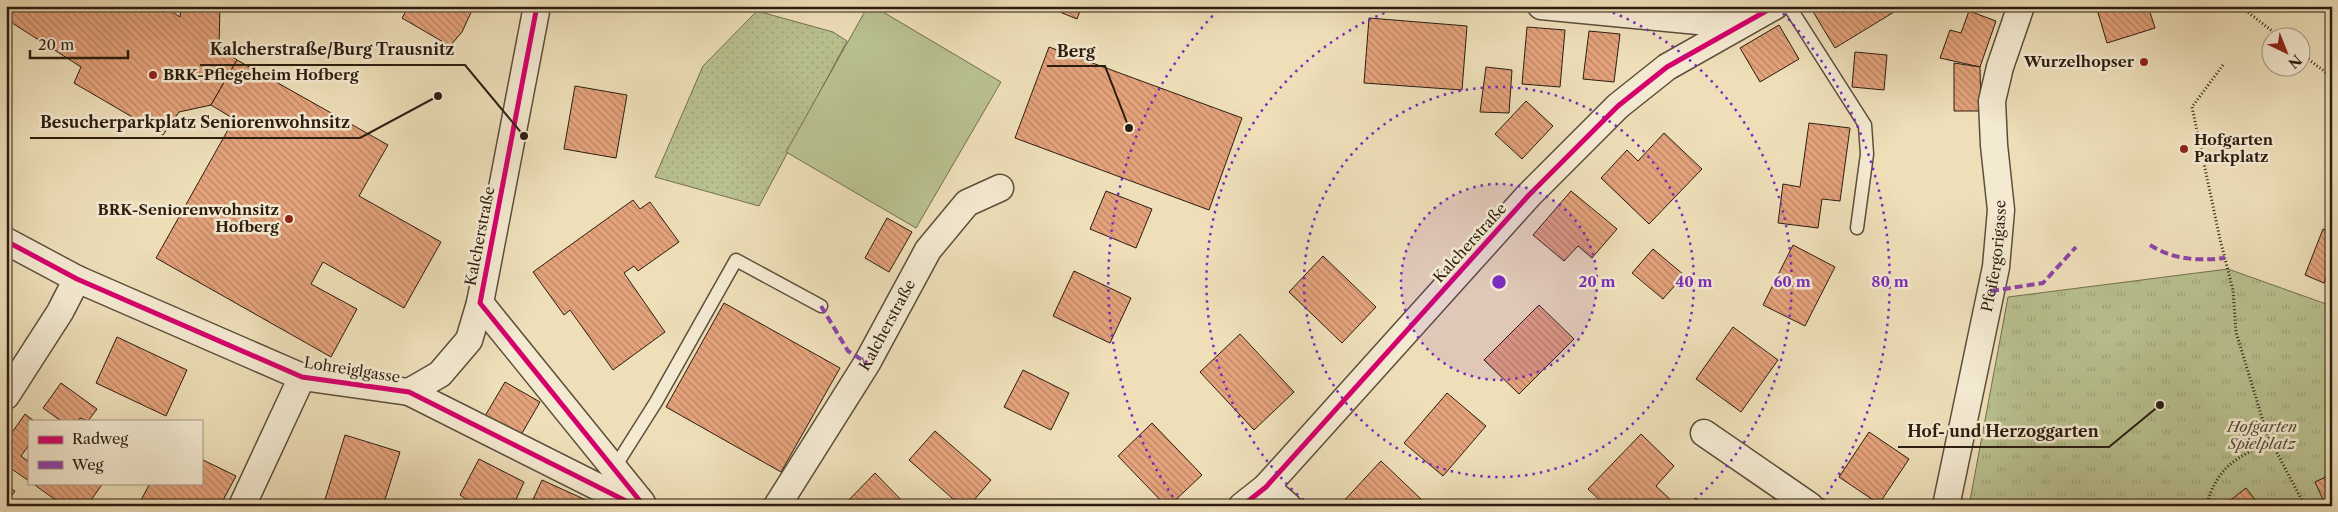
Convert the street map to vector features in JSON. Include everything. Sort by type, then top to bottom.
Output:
[{"type":"street","name":"Kalcherstraße","points":[[537,6],[480,303],[644,506]]},
{"type":"street","points":[[1541,6],[1740,25]]},
{"type":"street","name":"Kalcherstraße","points":[[1242,506],[1266,487],[1529,196],[1618,106],[1667,67],[1775,6]]},
{"type":"street","name":"Pfeifergorigasse","points":[[1946,506],[1996,267],[2002,210],[1994,145],[1992,101],[2000,67],[2022,6]]},
{"type":"street","name":"Kalcherstraße","points":[[777,506],[866,363],[928,250],[967,203],[1000,188]]},
{"type":"street","name":"Lohreiglgasse","points":[[6,241],[77,278],[302,377],[409,392],[636,506]]},
{"type":"street","points":[[6,396],[60,312],[77,278]]},
{"type":"street","name":"Lohreiglgasse","points":[[409,392],[440,374],[468,340],[480,303]]},
{"type":"street","points":[[242,506],[302,377]]},
{"type":"street","points":[[1704,433],[1810,506]]},
{"type":"street","points":[[1266,487],[1288,506]]},
{"type":"lane","points":[[1790,6],[1864,125],[1867,154],[1857,228]]},
{"type":"lane","points":[[613,470],[656,402],[736,260],[821,306]]},
{"type":"path","points":[[2240,6],[2268,28]]},
{"type":"path","points":[[2310,60],[2332,77]]},
{"type":"path","points":[[2223,65],[2192,107],[2220,239],[2233,290],[2236,332],[2271,442],[2305,506]]},
{"type":"path","points":[[2206,506],[2211,488],[2227,465],[2271,442]]},
{"type":"green space","points":[[868,6],[873,6],[1001,82],[916,228],[786,152]]},
{"type":"green space","points":[[757,11],[833,32],[847,41],[759,206],[655,177],[703,66]]},
{"type":"green space","name":"Hofgarten Spielplatz","points":[[2228,269],[2329,305],[2332,299],[2332,506],[1969,506],[2008,297]]},
{"type":"building","name":"BRK-Pflegeheim Hofberg","points":[[6,6],[163,6],[180,17],[181,6],[220,6],[219,47],[237,60],[211,105],[179,112],[163,135],[74,83],[81,67],[6,19]]},
{"type":"building","points":[[409,6],[474,6],[462,32],[450,46],[402,18]]},
{"type":"building","points":[[1045,6],[1082,6],[1077,19]]},
{"type":"building","points":[[1818,6],[1891,6],[1894,12],[1835,48],[1812,10]]},
{"type":"building","points":[[2096,6],[2148,6],[2155,28],[2107,43]]},
{"type":"building","points":[[1969,11],[1996,21],[1980,67],[1940,58],[1950,30],[1961,33]]},
{"type":"building","points":[[1369,18],[1467,26],[1462,90],[1364,83]]},
{"type":"building","points":[[1779,25],[1799,59],[1760,82],[1740,48]]},
{"type":"building","points":[[1527,27],[1565,30],[1560,87],[1522,84]]},
{"type":"building","points":[[1589,31],[1620,34],[1614,82],[1583,79]]},
{"type":"building","points":[[1049,47],[1242,118],[1209,210],[1015,138]]},
{"type":"building","points":[[1855,52],[1887,55],[1884,90],[1852,87]]},
{"type":"building","name":"BRK-Seniorenwohnsitz Hofberg","points":[[237,60],[388,145],[359,196],[441,242],[404,308],[323,262],[311,284],[357,309],[331,357],[156,258],[234,119],[211,105]]},
{"type":"building","points":[[1954,63],[1980,67],[1981,111],[1954,111]]},
{"type":"building","points":[[1486,67],[1512,70],[1509,113],[1480,112]]},
{"type":"building","points":[[575,86],[627,95],[616,158],[564,149]]},
{"type":"building","points":[[1526,101],[1553,126],[1522,159],[1495,134]]},
{"type":"building","points":[[1809,123],[1850,128],[1840,201],[1822,199],[1818,228],[1778,223],[1783,184],[1800,187]]},
{"type":"building","points":[[1664,133],[1702,169],[1649,224],[1601,178],[1627,150],[1638,161]]},
{"type":"building","points":[[1106,191],[1152,209],[1136,248],[1090,229]]},
{"type":"building","points":[[1571,191],[1617,229],[1592,258],[1578,246],[1564,261],[1533,235]]},
{"type":"building","points":[[633,200],[640,209],[650,202],[679,242],[638,271],[634,266],[624,273],[665,332],[613,370],[570,310],[564,315],[533,272]]},
{"type":"building","points":[[887,218],[912,232],[889,272],[865,258]]},
{"type":"building","points":[[2323,229],[2332,232],[2332,265],[2324,283],[2305,275]]},
{"type":"building","points":[[1793,245],[1835,267],[1805,326],[1763,305]]},
{"type":"building","points":[[1653,249],[1684,275],[1663,299],[1632,273]]},
{"type":"building","points":[[1323,256],[1376,307],[1342,343],[1289,292]]},
{"type":"building","points":[[1074,271],[1131,298],[1110,343],[1053,316]]},
{"type":"building","points":[[724,303],[840,368],[781,472],[666,407]]},
{"type":"building","points":[[1539,305],[1574,339],[1519,394],[1484,360]]},
{"type":"building","points":[[1733,327],[1778,360],[1741,412],[1696,379]]},
{"type":"building","points":[[1240,334],[1294,392],[1254,430],[1200,372]]},
{"type":"building","points":[[117,337],[187,370],[166,416],[96,383]]},
{"type":"building","points":[[1023,370],[1069,393],[1051,430],[1004,407]]},
{"type":"building","points":[[505,382],[540,402],[521,435],[485,416]]},
{"type":"building","points":[[61,383],[97,409],[89,420],[80,418],[79,420],[60,420],[43,408]]},
{"type":"building","points":[[1447,393],[1486,426],[1443,476],[1404,443]]},
{"type":"building","points":[[25,414],[33,420],[28,420],[28,446],[21,456],[28,461],[28,480],[6,465],[6,441]]},
{"type":"building","points":[[1152,423],[1202,475],[1169,506],[1166,506],[1118,456]]},
{"type":"building","points":[[935,431],[991,480],[969,506],[961,506],[909,460]]},
{"type":"building","points":[[1869,432],[1909,459],[1879,504],[1839,477]]},
{"type":"building","points":[[1641,434],[1674,466],[1656,486],[1676,505],[1606,506],[1588,489]]},
{"type":"building","points":[[345,435],[400,452],[383,506],[323,506]]},
{"type":"building","points":[[202,459],[236,476],[220,506],[138,506],[149,484],[202,484]]},
{"type":"building","points":[[479,459],[524,482],[513,506],[463,506],[466,499],[460,495]]},
{"type":"building","points":[[1381,461],[1422,500],[1417,506],[1339,506]]},
{"type":"building","points":[[875,473],[907,506],[843,506]]},
{"type":"building","points":[[2332,474],[2332,506],[2326,506],[2315,482]]},
{"type":"building","points":[[542,480],[599,506],[530,506]]},
{"type":"building","points":[[33,484],[102,484],[87,506],[64,506]]},
{"type":"building","points":[[6,486],[15,491],[6,504]]},
{"type":"building","points":[[2246,488],[2260,506],[2223,506]]},
{"type":"marked path","points":[[2150,245],[2168,254],[2186,258],[2225,258]]},
{"type":"marked path","points":[[1991,291],[2043,283],[2076,247]]},
{"type":"marked path","points":[[821,306],[848,351],[867,363]]},
{"type":"cycle path","points":[[537,6],[480,303],[644,506]]},
{"type":"cycle path","points":[[1242,506],[1266,487],[1529,195],[1618,106],[1667,67],[1775,6]]},
{"type":"cycle path","points":[[6,241],[77,279],[302,377],[409,392],[636,506]]},
{"type":"place","name":"Wurzelhopser","points":[[2144,62]]},
{"type":"place","name":"BRK-Pflegeheim Hofberg","points":[[153,75]]},
{"type":"place","name":"Besucherparkplatz Seniorenwohnsitz","points":[[438,96]]},
{"type":"place","name":"Berg","points":[[1129,128]]},
{"type":"place","name":"Kalcherstraße/Burg Trausnitz","points":[[524,136]]},
{"type":"place","name":"Hofgarten Parkplatz","points":[[2184,149]]},
{"type":"place","name":"BRK-Seniorenwohnsitz Hofberg","points":[[289,219]]},
{"type":"place","name":"Hof- und Herzoggarten","points":[[2160,405]]}]
